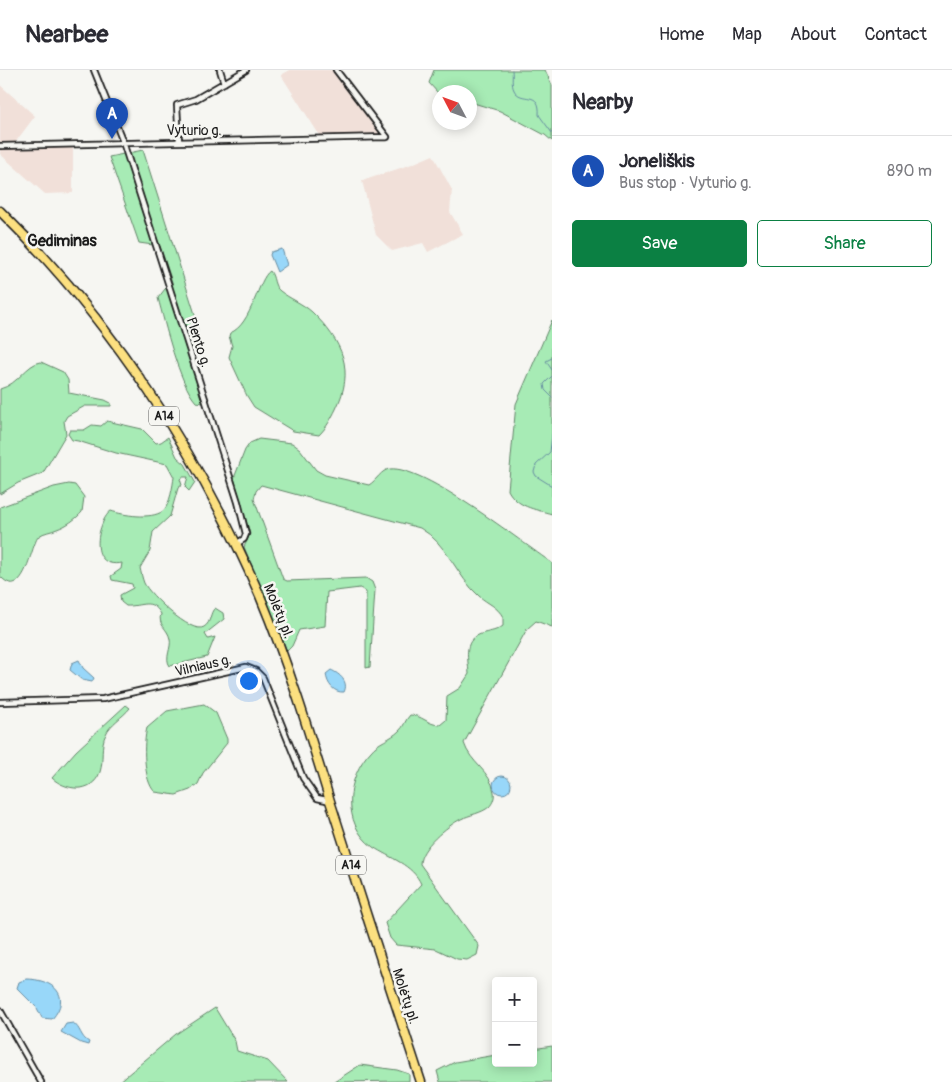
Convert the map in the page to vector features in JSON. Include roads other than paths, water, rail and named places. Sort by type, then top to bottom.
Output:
[{"type":"highway","name":"Molėtų pl.","points":[[0,210],[66,282],[125,358],[195,468],[236,544],[282,651],[420,1081]]},
{"type":"street","points":[[94,70],[123,142]]},
{"type":"street","points":[[220,70],[224,83]]},
{"type":"street","points":[[179,142],[177,105],[196,99],[246,70]]},
{"type":"street","name":"Vyturio g.","points":[[0,146],[387,137],[336,70]]},
{"type":"street","name":"Plento g.","points":[[123,142],[238,502],[246,534],[244,539],[236,544]]},
{"type":"street","name":"Vilniaus g.","points":[[0,702],[103,699],[246,667],[252,668],[263,678],[303,778],[317,798],[330,801]]},
{"type":"street","points":[[0,1010],[41,1082]]},
{"type":"water","points":[[282,249],[287,265],[277,272],[270,255],[271,252]]},
{"type":"water","points":[[79,660],[83,668],[94,678],[92,682],[82,680],[70,670],[72,663]]},
{"type":"water","points":[[331,670],[343,679],[345,685],[344,692],[337,691],[329,684],[326,674]]},
{"type":"water","points":[[502,776],[508,779],[511,785],[508,791],[502,794],[496,791],[493,785],[496,779]]},
{"type":"water","points":[[26,979],[44,982],[57,990],[60,996],[60,1003],[52,1019],[42,1018],[37,1008],[17,988],[19,982]]},
{"type":"water","points":[[73,1023],[89,1042],[88,1045],[61,1032],[66,1024]]},
{"type":"waterway","points":[[512,70],[514,90],[517,94],[534,99],[537,102],[539,115],[552,133]]},
{"type":"waterway","points":[[552,358],[546,361],[552,370]]},
{"type":"waterway","points":[[552,376],[544,384],[545,390],[552,397]]},
{"type":"waterway","points":[[552,434],[550,452],[536,465],[534,472],[536,476],[552,486]]},
{"type":"place","name":"Joneliškis","points":[[112,139]]},
{"type":"district","name":"Gediminas","points":[[62,240]]}]
